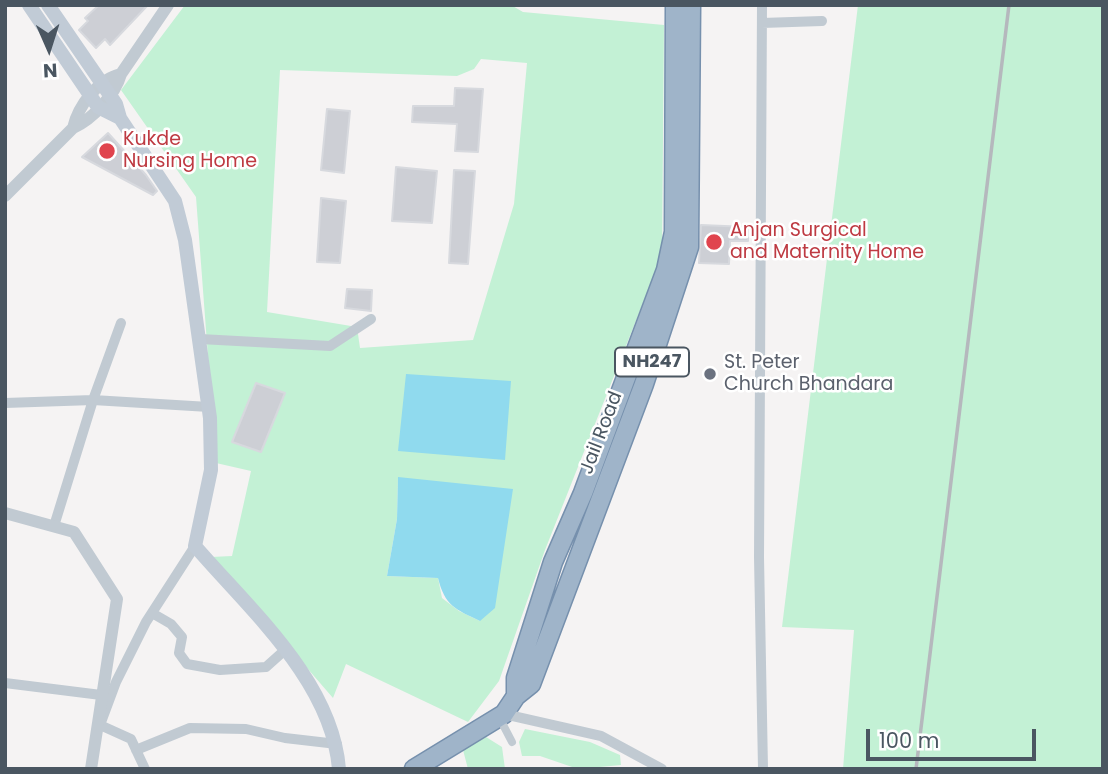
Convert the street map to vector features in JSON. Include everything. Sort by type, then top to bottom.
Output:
[{"type":"highway","name":"Jail Road","points":[[516,696],[516,678],[553,562],[583,493],[666,270],[674,232],[676,5]]},
{"type":"highway","name":"Jail Road","points":[[414,769],[501,715],[516,696],[531,684],[644,384],[689,247],[691,5]]},
{"type":"main road","points":[[29,5],[94,102],[120,118]]},
{"type":"main road","points":[[48,5],[106,89],[120,118],[175,201],[185,240],[209,407],[211,470],[195,546],[285,650],[324,707],[337,744],[339,769]]},
{"type":"street","points":[[5,196],[73,128],[86,122],[94,102],[106,89],[110,77],[121,74],[168,5]]},
{"type":"street","points":[[762,5],[759,557],[763,769]]},
{"type":"street","points":[[762,23],[822,21]]},
{"type":"street","points":[[200,339],[330,345],[371,319]]},
{"type":"street","points":[[54,526],[93,400],[121,323]]},
{"type":"street","points":[[5,402],[93,400],[209,407]]},
{"type":"street","points":[[5,513],[74,532],[117,598],[101,695],[100,725]]},
{"type":"street","points":[[91,769],[100,725],[116,682],[152,613],[195,546]]},
{"type":"street","points":[[152,613],[171,624],[181,636],[179,653],[187,664],[201,668],[266,667],[285,650]]},
{"type":"street","points":[[5,683],[101,695]]},
{"type":"street","points":[[501,715],[512,742]]},
{"type":"street","points":[[501,715],[601,737],[662,769],[670,769]]},
{"type":"street","points":[[100,725],[131,739],[145,769]]},
{"type":"street","points":[[136,750],[190,728],[246,729],[285,738],[337,744]]},
{"type":"green space","points":[[185,5],[511,5],[523,12],[664,25],[662,255],[545,550],[499,681],[468,722],[346,664],[333,698],[211,557],[232,556],[251,471],[216,463],[196,197],[121,90]],"holes":[[[481,59],[527,63],[514,204],[473,340],[360,348],[357,327],[267,312],[280,70],[457,76],[474,69]],[[398,478],[480,621],[459,611],[442,598],[438,578],[387,576],[397,519]]]},
{"type":"green space","points":[[858,5],[1103,5],[1103,769],[843,769],[854,630],[782,627]]},
{"type":"green space","points":[[525,729],[590,742],[620,755],[621,765],[578,769],[540,756],[522,756],[519,742]]},
{"type":"green space","points":[[486,737],[502,747],[505,769],[468,769],[463,750]]},
{"type":"water","points":[[406,374],[511,381],[505,460],[398,451]]},
{"type":"water","points":[[398,477],[513,489],[495,608],[480,621],[452,606],[444,595],[438,578],[387,576],[397,519]]},
{"type":"building","points":[[99,5],[148,5],[110,45],[105,39],[96,48],[79,30],[88,21],[85,18]]},
{"type":"building","points":[[455,88],[483,89],[478,152],[455,151],[457,124],[412,122],[413,106],[454,106]]},
{"type":"building","points":[[327,109],[350,111],[344,173],[321,170]]},
{"type":"building","points":[[108,133],[146,175],[157,191],[153,195],[82,157]]},
{"type":"building","points":[[396,167],[437,171],[432,223],[392,221]]},
{"type":"building","points":[[454,170],[475,171],[468,264],[449,263]]},
{"type":"building","points":[[321,198],[346,201],[340,263],[317,262]]},
{"type":"building","points":[[701,225],[748,227],[748,241],[730,241],[729,264],[699,263]]},
{"type":"building","points":[[347,289],[372,290],[371,311],[345,308]]},
{"type":"building","points":[[256,383],[285,393],[261,452],[232,442]]},
{"type":"railway","points":[[916,769],[1009,5]]},
{"type":"place","name":"Kukde Nursing Home","points":[[107,151]]},
{"type":"place","name":"Anjan Surgical and Maternity Home","points":[[714,242]]},
{"type":"place","name":"St. Peter Church Bhandara","points":[[710,374]]}]
